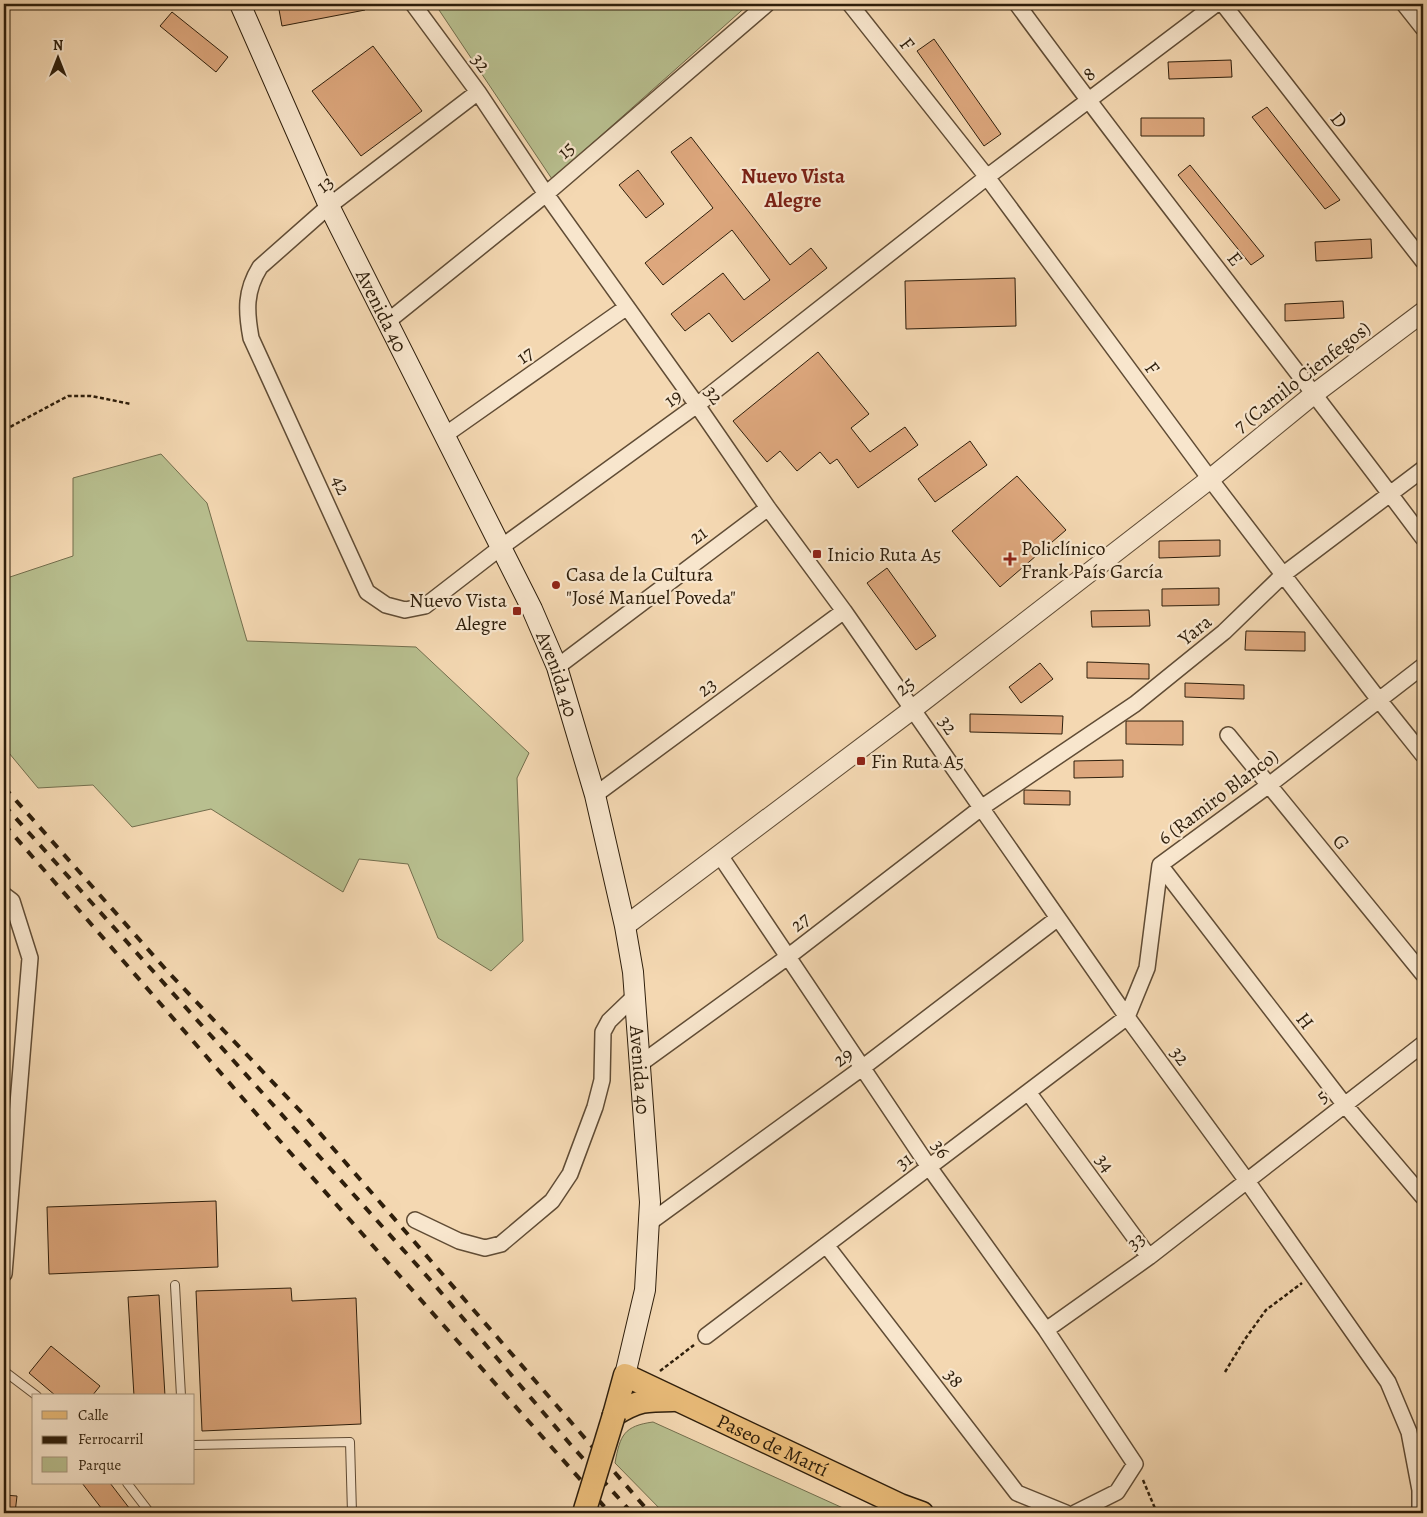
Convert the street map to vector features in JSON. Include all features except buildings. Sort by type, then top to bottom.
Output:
[{"type":"main road","name":"Avenida 40","points":[[240,4],[329,206],[532,609],[557,667],[594,795],[625,926],[633,972],[650,1202],[645,1290],[634,1379]]},
{"type":"main road","name":"Paseo de Martí","points":[[634,1379],[900,1505],[922,1513]]},
{"type":"main road","points":[[584,1513],[614,1415],[634,1379]]},
{"type":"main road","points":[[614,1415],[631,1404],[646,1400],[680,1400]]},
{"type":"street","name":"32","points":[[413,4],[478,92],[546,194],[768,508],[844,611],[1127,1017],[1247,1181],[1388,1382],[1409,1432],[1422,1490],[1420,1513]]},
{"type":"street","name":"15","points":[[387,322],[546,194],[767,4]]},
{"type":"street","name":"F","points":[[850,4],[987,177],[1210,479],[1423,755]]},
{"type":"street","name":"E","points":[[1017,4],[1087,100],[1423,538]]},
{"type":"street","name":"8","points":[[987,177],[1216,4]]},
{"type":"street","name":"D","points":[[1223,4],[1423,261]]},
{"type":"street","points":[[1404,4],[1423,28]]},
{"type":"street","name":"13","points":[[252,338],[247,316],[249,291],[253,278],[260,268],[329,206],[478,92]]},
{"type":"street","name":"19","points":[[425,606],[500,548],[697,405],[987,177]]},
{"type":"street","name":"17","points":[[445,435],[627,307]]},
{"type":"street","name":"7 (Camilo Cienfegos)","points":[[1210,479],[1314,394],[1423,312]]},
{"type":"street","name":"42","points":[[252,338],[367,592],[386,606],[405,610],[425,606]]},
{"type":"street","name":"Yara","points":[[980,808],[1135,704],[1224,632],[1284,574],[1423,469]]},
{"type":"street","name":"25","points":[[625,926],[912,709],[1210,479]]},
{"type":"street","name":"21","points":[[557,667],[768,508]]},
{"type":"street","name":"23","points":[[594,795],[844,611]]},
{"type":"street","name":"6 (Ramiro Blanco)","points":[[1127,1017],[1147,968],[1160,865],[1269,785],[1423,666]]},
{"type":"street","name":"G","points":[[1228,735],[1423,974]]},
{"type":"street","name":"27","points":[[640,1064],[788,956],[980,808]]},
{"type":"street","name":"36","points":[[719,854],[929,1167],[1046,1330],[1136,1464]]},
{"type":"street","name":"H","points":[[1160,865],[1344,1104],[1423,1198]]},
{"type":"street","points":[[4,894],[12,901],[30,958],[4,1274]]},
{"type":"street","name":"29","points":[[649,1222],[862,1068],[1058,918]]},
{"type":"street","points":[[415,1220],[459,1241],[485,1248],[501,1244],[552,1201],[570,1174],[596,1107],[602,1080],[604,1032],[609,1021],[635,996]]},
{"type":"street","name":"31","points":[[706,1336],[1127,1017]]},
{"type":"street","name":"5","points":[[1247,1181],[1423,1044]]},
{"type":"street","name":"34","points":[[1028,1092],[1150,1257]]},
{"type":"street","name":"33","points":[[1046,1330],[1150,1257],[1247,1181]]},
{"type":"street","name":"38","points":[[826,1245],[1017,1493],[1066,1513]]},
{"type":"street","points":[[1074,1513],[1117,1492],[1136,1464]]},
{"type":"lane","points":[[175,1285],[181,1394]]},
{"type":"lane","points":[[4,1370],[34,1394]]},
{"type":"lane","points":[[195,1445],[350,1442],[352,1513]]},
{"type":"lane","points":[[128,1484],[150,1513]]},
{"type":"path","points":[[4,428],[10,427],[68,396],[92,396],[131,404]]},
{"type":"path","points":[[1225,1372],[1245,1339],[1266,1310],[1313,1275]]},
{"type":"path","points":[[634,1379],[706,1336]]},
{"type":"path","points":[[1136,1464],[1158,1513]]},
{"type":"green space","points":[[435,4],[749,4],[552,179]]},
{"type":"green space","points":[[161,454],[207,503],[247,641],[416,647],[529,753],[517,778],[523,941],[491,971],[438,938],[408,864],[359,859],[343,892],[211,809],[132,827],[93,785],[38,788],[4,747],[4,579],[73,556],[73,478]]},
{"type":"green space","points":[[653,1422],[854,1513],[664,1513],[615,1463],[619,1445],[625,1434],[636,1426]]},
{"type":"railway","points":[[4,787],[169,973],[305,1116],[650,1513]]},
{"type":"railway","points":[[4,805],[433,1283],[571,1445],[632,1513]]},
{"type":"railway","points":[[4,824],[280,1141],[610,1513]]},
{"type":"place","name":"Inicio Ruta A5","points":[[817,554]]},
{"type":"place","name":"Policlínico Frank País García","points":[[1010,559]]},
{"type":"place","name":"Casa de la Cultura \"José Manuel Poveda\"","points":[[556,585]]},
{"type":"place","name":"Nuevo Vista Alegre","points":[[517,611]]},
{"type":"place","name":"Fin Ruta A5","points":[[861,761]]},
{"type":"district","name":"Nuevo Vista Alegre","points":[[793,188]]}]
